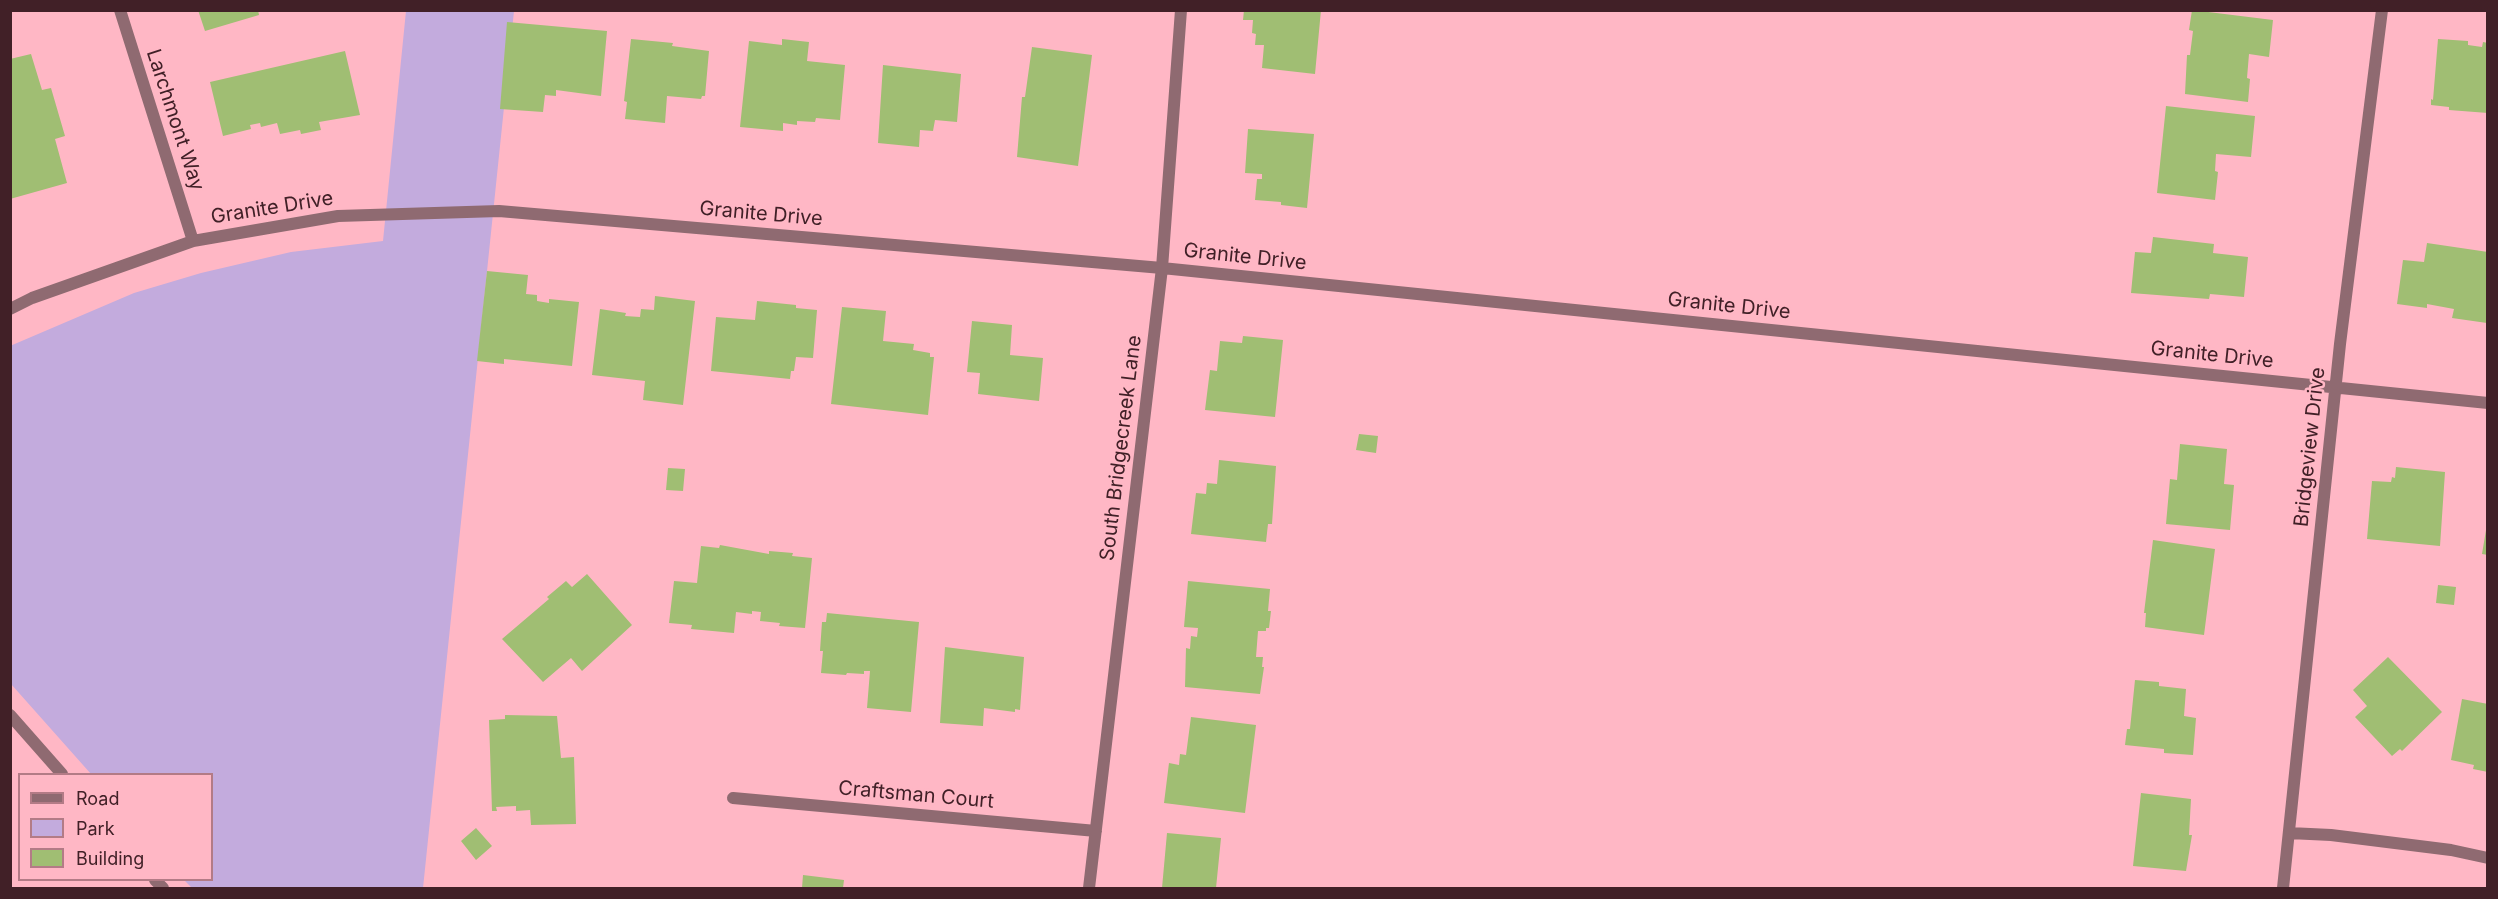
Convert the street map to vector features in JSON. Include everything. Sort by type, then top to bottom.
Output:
[{"type":"street","name":"Larchmont Way","points":[[120,10],[193,241]]},
{"type":"street","name":"South Bridgecreek Lane","points":[[1089,888],[1162,268],[1181,10]]},
{"type":"street","name":"Bridgeview Drive","points":[[2283,888],[2340,344],[2382,10]]},
{"type":"street","name":"Granite Drive","points":[[10,309],[32,298],[193,241],[338,216],[499,211],[1162,268],[2487,404]]},
{"type":"street","points":[[10,716],[61,773]]},
{"type":"street","name":"Craftsman Court","points":[[733,798],[1096,831]]},
{"type":"street","points":[[2289,833],[2331,835],[2451,850],[2487,858]]},
{"type":"green space","points":[[406,11],[514,11],[423,888],[192,888],[185,881],[213,881],[213,773],[90,773],[11,684],[10,346],[134,293],[201,273],[291,252],[383,241]]},
{"type":"building","points":[[198,10],[258,10],[259,15],[205,31]]},
{"type":"building","points":[[1244,10],[1321,10],[1315,74],[1262,68],[1264,45],[1255,45],[1256,34],[1252,33],[1253,20],[1243,20]]},
{"type":"building","points":[[2192,10],[2273,20],[2269,57],[2249,54],[2248,102],[2185,94],[2187,55],[2190,55],[2193,31],[2189,30]]},
{"type":"building","points":[[507,22],[607,31],[601,96],[556,90],[556,96],[545,95],[543,112],[500,109]]},
{"type":"building","points":[[631,39],[673,43],[672,46],[709,51],[705,96],[701,99],[667,96],[665,123],[625,119],[627,102],[624,101]]},
{"type":"building","points":[[782,39],[809,42],[807,61],[845,65],[840,120],[816,118],[815,122],[797,121],[797,125],[783,123],[783,131],[740,127],[749,41],[782,45]]},
{"type":"building","points":[[2438,39],[2468,41],[2468,45],[2482,47],[2483,42],[2488,43],[2488,113],[2449,110],[2449,107],[2431,105]]},
{"type":"building","points":[[1032,47],[1092,55],[1078,166],[1017,157],[1022,97],[1025,97]]},
{"type":"building","points":[[345,51],[360,115],[319,122],[321,130],[301,134],[300,130],[280,134],[277,123],[261,127],[260,123],[250,125],[251,129],[223,136],[210,82]]},
{"type":"building","points":[[31,54],[42,90],[51,88],[65,136],[55,139],[67,183],[10,199],[10,59]]},
{"type":"building","points":[[883,65],[961,74],[957,122],[935,120],[933,131],[920,130],[919,147],[878,143]]},
{"type":"building","points":[[2166,106],[2255,116],[2251,157],[2216,154],[2215,171],[2218,172],[2215,200],[2157,193]]},
{"type":"building","points":[[1248,129],[1314,134],[1307,208],[1281,205],[1281,202],[1255,200],[1257,179],[1262,179],[1262,174],[1245,173]]},
{"type":"building","points":[[2153,237],[2214,244],[2213,253],[2248,257],[2244,297],[2210,294],[2209,299],[2131,293],[2135,252],[2151,253]]},
{"type":"building","points":[[2427,243],[2488,252],[2487,323],[2452,318],[2454,309],[2427,304],[2427,308],[2397,304],[2403,260],[2424,262]]},
{"type":"building","points":[[487,271],[528,275],[526,294],[537,295],[537,301],[549,303],[549,299],[579,302],[572,366],[504,359],[504,364],[477,361]]},
{"type":"building","points":[[655,296],[695,301],[683,405],[643,400],[645,381],[592,375],[600,309],[626,313],[625,316],[640,317],[641,309],[654,310]]},
{"type":"building","points":[[757,301],[796,305],[796,308],[817,310],[813,358],[796,357],[790,379],[711,371],[716,317],[755,320]]},
{"type":"building","points":[[842,307],[886,311],[883,341],[914,344],[913,350],[930,353],[930,357],[934,357],[928,415],[831,404]]},
{"type":"building","points":[[972,321],[1012,325],[1010,355],[1043,358],[1039,401],[978,394],[980,373],[967,372]]},
{"type":"building","points":[[1243,336],[1283,340],[1275,417],[1205,410],[1210,370],[1217,371],[1220,341],[1242,343]]},
{"type":"building","points":[[1359,434],[1378,436],[1376,453],[1356,450]]},
{"type":"building","points":[[2180,444],[2227,449],[2224,484],[2234,485],[2230,530],[2166,524],[2170,479],[2177,480]]},
{"type":"building","points":[[1219,460],[1276,466],[1272,524],[1268,524],[1266,542],[1191,534],[1196,493],[1206,494],[1207,483],[1217,484]]},
{"type":"building","points":[[2396,467],[2445,472],[2440,546],[2367,539],[2372,481],[2391,482],[2392,477],[2395,478]]},
{"type":"building","points":[[668,468],[685,469],[683,491],[666,490]]},
{"type":"building","points":[[2486,530],[2488,530],[2488,555],[2482,554]]},
{"type":"building","points":[[2153,540],[2215,549],[2204,635],[2145,627],[2146,613],[2144,613]]},
{"type":"building","points":[[720,545],[769,554],[769,551],[793,553],[792,556],[812,558],[805,628],[779,626],[780,623],[760,621],[761,612],[752,611],[752,614],[736,612],[734,633],[691,629],[692,625],[669,623],[674,581],[697,583],[701,546],[719,548]]},
{"type":"building","points":[[587,574],[632,625],[582,671],[571,658],[543,682],[502,639],[549,599],[547,597],[566,581],[572,587]]},
{"type":"building","points":[[1188,581],[1270,589],[1269,628],[1266,628],[1266,631],[1258,631],[1256,657],[1263,657],[1262,667],[1264,667],[1260,694],[1185,687],[1186,648],[1190,649],[1191,636],[1197,637],[1198,628],[1184,627]]},
{"type":"building","points":[[2438,585],[2456,587],[2454,605],[2436,603]]},
{"type":"building","points":[[827,613],[919,622],[911,712],[867,708],[870,671],[864,671],[864,674],[847,673],[846,675],[821,673],[822,622],[826,622]]},
{"type":"building","points":[[945,647],[1024,657],[1020,710],[1015,709],[1015,712],[984,708],[983,726],[940,723]]},
{"type":"building","points":[[2388,657],[2442,712],[2402,751],[2400,749],[2392,756],[2355,717],[2367,706],[2353,690]]},
{"type":"building","points":[[2135,680],[2159,682],[2159,686],[2186,689],[2184,716],[2196,718],[2193,755],[2164,753],[2164,749],[2125,745],[2127,729],[2130,729]]},
{"type":"building","points":[[2462,699],[2488,704],[2488,772],[2473,769],[2474,765],[2451,760]]},
{"type":"building","points":[[505,715],[557,716],[561,758],[574,757],[576,824],[531,825],[530,810],[516,811],[516,806],[496,807],[497,811],[492,811],[489,720],[505,719]]},
{"type":"building","points":[[1191,717],[1256,725],[1245,813],[1164,803],[1169,763],[1179,765],[1180,754],[1186,755]]},
{"type":"building","points":[[2141,793],[2191,799],[2189,835],[2192,835],[2186,871],[2133,866]]},
{"type":"building","points":[[476,828],[492,846],[476,860],[461,841]]},
{"type":"building","points":[[1167,833],[1221,838],[1216,888],[1162,888]]},
{"type":"building","points":[[803,875],[844,880],[843,888],[802,888]]}]
